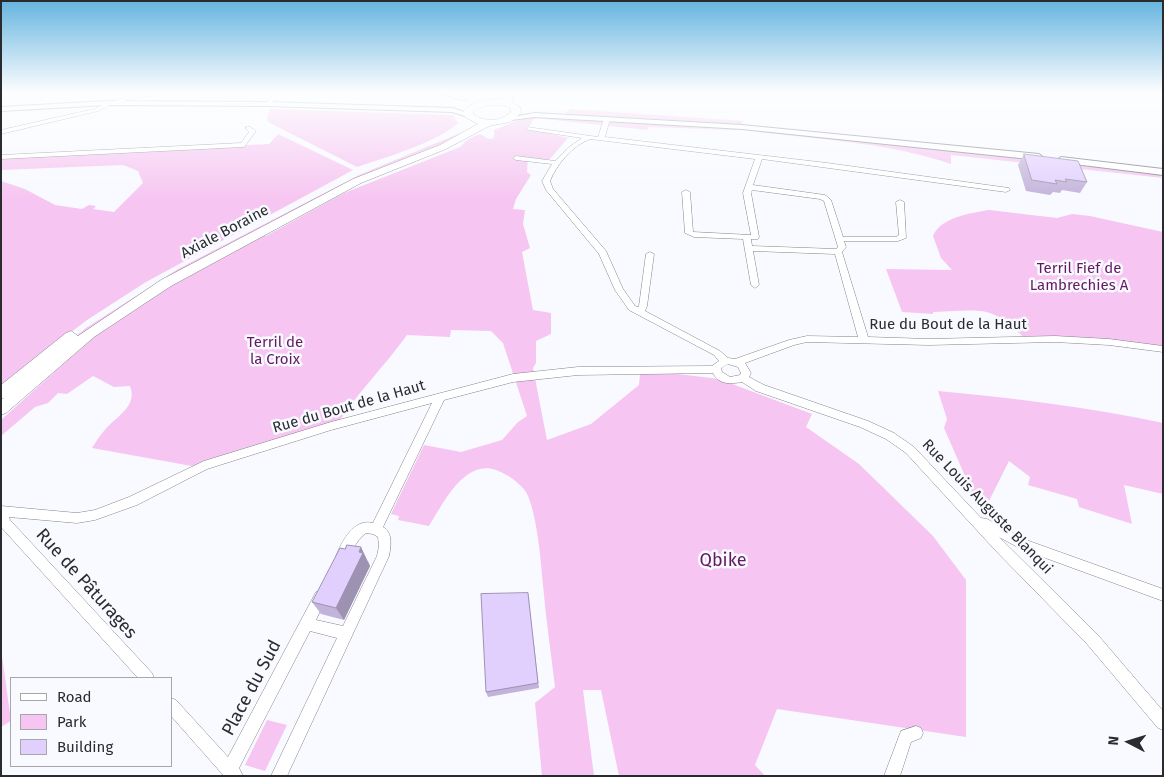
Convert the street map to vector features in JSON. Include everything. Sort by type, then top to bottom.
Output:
[{"type":"highway","name":"Axiale Boraine","points":[[1,393],[62,343],[156,279],[349,177],[458,133],[466,127]]},
{"type":"highway","name":"Axiale Boraine","points":[[1,409],[82,340],[124,309],[166,283],[357,180],[438,149],[479,127]]},
{"type":"main road","points":[[745,127],[971,149],[1163,172]]},
{"type":"street","points":[[1,132],[21,127]]},
{"type":"street","points":[[601,139],[605,127]]},
{"type":"street","points":[[1,157],[243,145],[253,131],[248,128]]},
{"type":"street","points":[[529,128],[589,138],[827,164],[1006,190]]},
{"type":"street","points":[[589,138],[580,140],[557,163],[546,180],[550,190],[603,253],[619,290],[632,308],[745,369],[743,378],[729,381],[722,378],[716,369]]},
{"type":"street","points":[[755,285],[747,193],[759,157]]},
{"type":"street","points":[[516,158],[557,163]]},
{"type":"street","points":[[749,187],[828,200],[842,247],[838,252]]},
{"type":"street","points":[[686,192],[688,233],[694,235],[751,237]]},
{"type":"street","points":[[840,239],[898,238],[903,236],[900,202]]},
{"type":"street","points":[[753,248],[838,252]]},
{"type":"street","points":[[838,252],[864,340]]},
{"type":"street","points":[[640,313],[643,306],[650,254]]},
{"type":"street","name":"Rue du Bout de la Haut","points":[[2,511],[77,518],[95,515],[133,501],[204,466],[331,426],[441,396],[536,374],[660,368],[716,369],[718,364],[807,339],[1063,340],[1109,342],[1163,349]]},
{"type":"street","name":"Rue Louis Auguste Blanqui","points":[[743,378],[760,388],[864,424],[901,443],[919,458],[975,519],[1092,639],[1163,723]]},
{"type":"street","points":[[377,528],[441,396]]},
{"type":"street","name":"Rue de Pâturages","points":[[2,511],[4,522],[146,677]]},
{"type":"street","points":[[975,519],[1025,545],[1163,595]]},
{"type":"street","points":[[279,776],[347,634],[385,546],[384,534],[377,528],[371,527],[358,532],[351,539],[337,565]]},
{"type":"street","name":"Place du Sud","points":[[233,772],[329,582]]},
{"type":"street","points":[[307,624],[347,634]]},
{"type":"street","points":[[172,706],[233,772]]},
{"type":"street","points":[[892,776],[906,736],[916,732]]},
{"type":"green space","points":[[278,127],[453,127],[438,137],[424,143],[357,167]]},
{"type":"green space","points":[[501,127],[529,127],[568,138],[549,160],[528,158],[527,172],[531,175],[516,199],[513,209],[525,210],[523,224],[530,248],[522,252],[533,310],[551,313],[551,334],[536,341],[536,363],[533,368],[547,440],[591,424],[639,385],[640,374],[678,374],[719,379],[812,414],[806,427],[859,464],[933,536],[966,580],[966,737],[777,709],[755,765],[765,776],[619,776],[601,690],[583,690],[594,776],[542,776],[535,703],[555,687],[538,537],[533,512],[526,492],[504,474],[485,468],[474,471],[464,477],[448,496],[429,526],[398,520],[399,516],[391,514],[424,445],[461,452],[502,440],[518,422],[527,416],[503,343],[491,331],[451,330],[450,337],[407,335],[351,404],[335,428],[203,468],[92,448],[102,433],[128,406],[132,393],[130,386],[114,387],[93,376],[67,394],[58,393],[48,403],[35,407],[1,436],[1,420],[61,366],[76,349],[139,303],[258,236],[266,236],[344,193],[460,147],[468,139],[480,134],[489,139],[494,138],[494,130]]},
{"type":"green space","points":[[621,127],[649,127],[647,130]]},
{"type":"green space","points":[[657,127],[694,127],[736,130]]},
{"type":"green space","points":[[470,129],[439,147],[393,163],[178,274],[1,404],[1,397],[86,328],[178,269],[359,175]]},
{"type":"green space","points":[[759,131],[1155,172],[1163,178],[951,155],[951,164],[904,151],[881,147]]},
{"type":"green space","points":[[278,134],[353,170],[146,282],[87,320],[1,386],[1,181],[25,189],[55,205],[82,209],[89,205],[96,206],[93,209],[114,212],[143,183],[138,171],[123,165],[1,170],[1,157],[269,144]]},
{"type":"green space","name":"Terril Fief de Lambrechies A","points":[[989,210],[1057,218],[1072,214],[1090,216],[1163,232],[1163,349],[1109,342],[1026,340],[1004,320],[984,312],[933,312],[933,314],[902,312],[886,269],[952,270],[941,258],[933,236],[949,220]]},
{"type":"green space","points":[[938,391],[1051,404],[1163,423],[1163,494],[1124,485],[1132,524],[1079,507],[1077,499],[1028,485],[1030,477],[1009,461],[982,515],[944,428],[947,419]]},
{"type":"green space","points":[[1,649],[10,722],[1,727]]},
{"type":"green space","points":[[267,720],[287,725],[265,771],[245,765]]},
{"type":"building","points":[[1024,154],[1078,161],[1087,182],[1065,179],[1067,182],[1055,180],[1057,184],[1032,180]]},
{"type":"building","points":[[347,545],[361,547],[359,552],[363,553],[336,608],[312,602],[340,548],[345,549]]},
{"type":"building","points":[[528,593],[538,683],[486,692],[481,594]]},
{"type":"park label","name":"Terril de la Croix","points":[[275,352]]},
{"type":"park label","name":"Qbike","points":[[723,561]]}]
